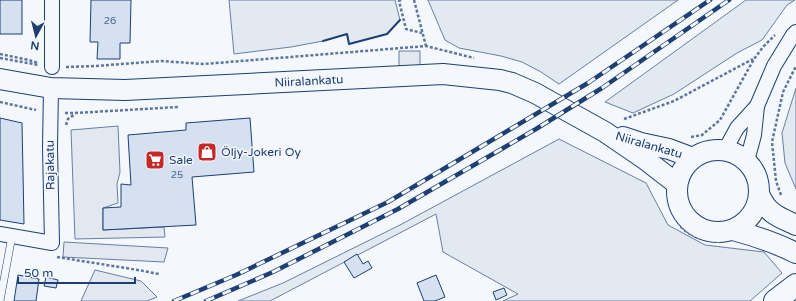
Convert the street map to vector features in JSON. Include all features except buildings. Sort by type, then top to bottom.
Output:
[{"type":"highway","points":[[775,301],[796,285]]},
{"type":"main road","name":"Niiralankatu","points":[[0,79],[51,88],[125,90],[443,74],[487,78],[512,84],[535,93],[612,126],[640,143],[669,149],[693,158]]},
{"type":"main road","name":"Niiralankatu","points":[[612,126],[646,160],[677,184]]},
{"type":"main road","points":[[725,150],[734,153],[747,161],[754,170],[757,175],[760,188],[760,196],[758,205],[748,221],[733,230],[714,233],[705,231],[693,224],[684,214],[679,204],[677,184],[685,166],[693,158],[709,151],[725,150]]},
{"type":"main road","points":[[760,196],[766,208],[796,225]]},
{"type":"main road","points":[[733,230],[756,236],[796,253]]},
{"type":"street","points":[[52,0],[52,67]]},
{"type":"street","points":[[747,161],[754,135],[758,106],[774,66],[796,32]]},
{"type":"street","name":"Rajakatu","points":[[6,235],[52,242],[50,147],[51,88]]},
{"type":"street","points":[[725,150],[737,128],[758,106]]},
{"type":"lane","points":[[0,301],[6,235]]},
{"type":"path","points":[[401,0],[399,0],[406,29],[422,34]]},
{"type":"path","points":[[414,0],[426,46]]},
{"type":"path","points":[[720,120],[754,59],[763,47],[779,31]]},
{"type":"path","points":[[0,58],[52,67],[96,66],[161,61],[204,64],[426,46],[478,59]]},
{"type":"path","points":[[0,54],[29,60],[52,67]]},
{"type":"path","points":[[612,126],[674,101],[754,59]]},
{"type":"path","points":[[784,199],[780,194],[776,181],[772,142],[783,92],[796,66]]},
{"type":"path","points":[[0,102],[28,108]]},
{"type":"path","points":[[56,256],[159,274]]},
{"type":"shaded area","points":[[229,0],[395,0],[400,20],[387,34],[349,44],[347,34],[323,41],[291,47],[234,54]]},
{"type":"shaded area","points":[[428,0],[678,0],[559,84],[522,62],[501,56],[459,48],[445,40]]},
{"type":"shaded area","points":[[746,0],[795,0],[787,5],[762,40],[737,53],[674,94],[633,113],[605,102]]},
{"type":"shaded area","points":[[399,51],[420,51],[420,67],[399,67]]},
{"type":"shaded area","points":[[796,88],[796,189],[785,163],[782,133]]},
{"type":"shaded area","points":[[118,126],[120,172],[117,184],[118,203],[103,208],[103,230],[164,227],[165,237],[75,239],[71,130]]},
{"type":"shaded area","points":[[559,139],[646,183],[668,225],[705,245],[764,252],[782,273],[750,301],[503,301],[518,294],[443,252],[436,214],[270,301],[238,301],[283,283],[400,225]]},
{"type":"shaded area","points":[[64,242],[168,248],[164,262],[63,257]]},
{"type":"shaded area","points":[[95,270],[141,281],[157,297],[147,301],[81,301]]},
{"type":"railway","points":[[174,301],[236,275],[388,202],[588,83],[710,0]]},
{"type":"railway","points":[[206,301],[273,272],[398,209],[536,129],[602,88],[729,0]]},
{"type":"wall","points":[[323,41],[347,34],[349,44],[387,34],[400,20]]},
{"type":"place","name":"Öljy-Jokeri Oy","points":[[207,152]]},
{"type":"place","name":"Sale","points":[[155,160]]}]
